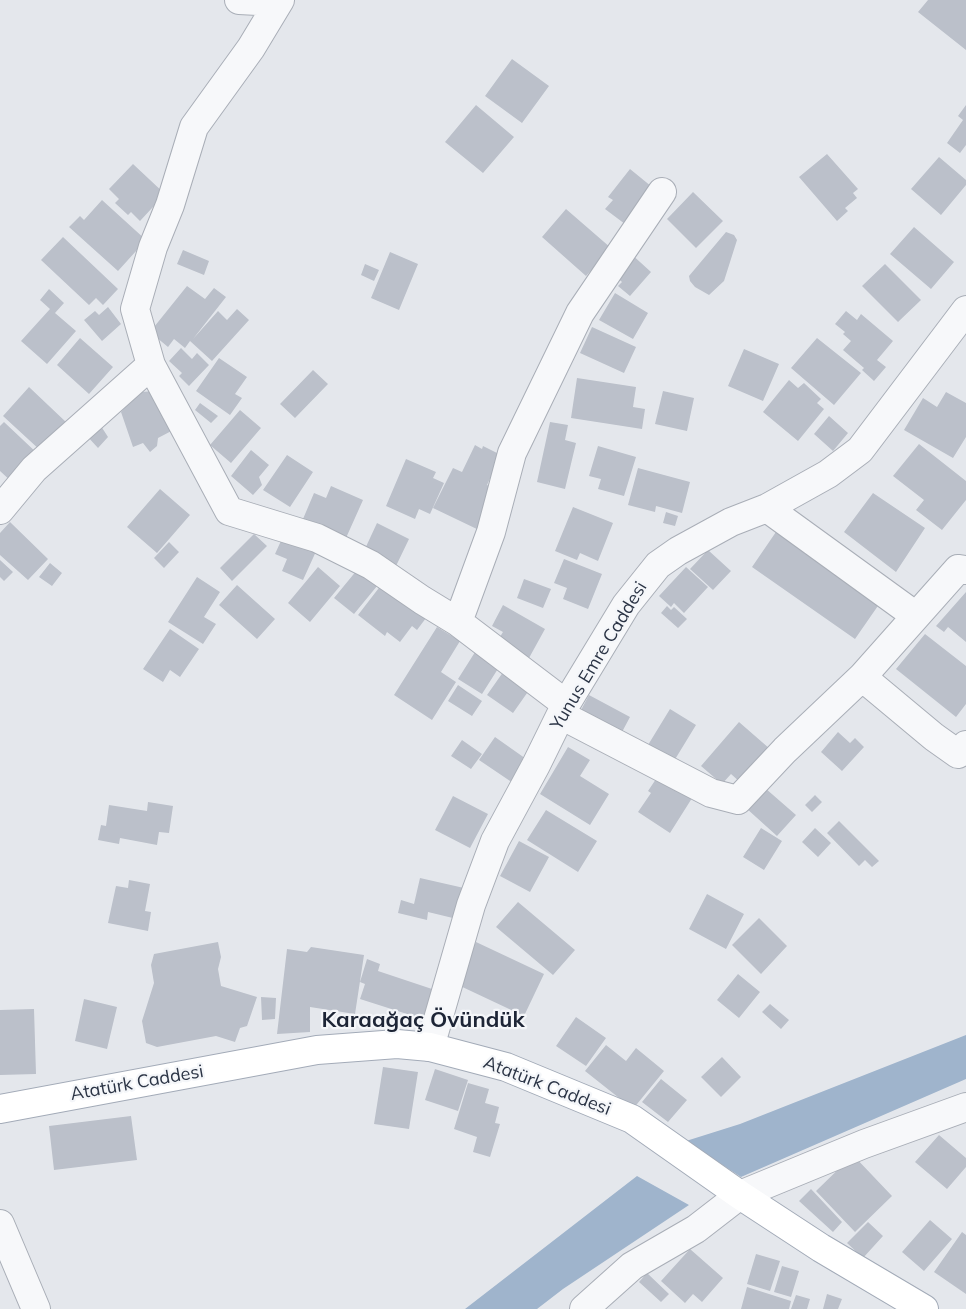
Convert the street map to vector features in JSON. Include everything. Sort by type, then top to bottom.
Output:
[{"type":"main road","name":"Atatürk Caddesi","points":[[0,1108],[318,1050],[397,1044],[430,1046],[506,1067],[632,1119],[740,1195],[821,1248],[924,1309]]},
{"type":"street","points":[[239,0],[279,1],[251,48],[194,127],[170,205],[153,247],[135,309],[151,365],[228,511],[317,538],[371,565],[458,622],[563,710],[711,792],[738,800],[785,750],[862,677],[958,569],[966,570]]},
{"type":"street","points":[[458,622],[491,532],[512,452],[580,313],[662,192]]},
{"type":"street","name":"Yunus Emre Caddesi","points":[[430,1046],[472,905],[495,841],[563,710],[626,604],[658,565],[678,550],[731,522],[767,508],[828,474],[860,450],[966,310]]},
{"type":"street","points":[[0,510],[34,469],[151,365]]},
{"type":"street","points":[[767,508],[916,616]]},
{"type":"street","points":[[862,677],[934,737],[958,754],[966,745]]},
{"type":"street","points":[[597,1305],[632,1266],[696,1229],[740,1195],[864,1144],[966,1108]]},
{"type":"street","points":[[0,1224],[36,1309]]},
{"type":"water","points":[[966,1035],[966,1079],[741,1177],[686,1141],[740,1124]]},
{"type":"water","points":[[637,1176],[689,1205],[563,1289],[537,1309],[465,1309]]},
{"type":"building","points":[[928,0],[966,0],[966,50],[918,12]]},
{"type":"building","points":[[512,59],[549,86],[522,123],[485,96]]},
{"type":"building","points":[[476,105],[514,137],[483,173],[445,142]]},
{"type":"building","points":[[966,105],[966,145],[960,153],[947,143],[963,120],[958,116]]},
{"type":"building","points":[[827,154],[858,189],[853,193],[857,198],[845,208],[848,211],[837,221],[799,177]]},
{"type":"building","points":[[939,157],[966,180],[966,185],[941,215],[911,189]]},
{"type":"building","points":[[133,164],[165,194],[140,221],[131,212],[128,215],[115,203],[119,199],[109,189]]},
{"type":"building","points":[[630,169],[657,191],[629,227],[605,209],[613,200],[608,197]]},
{"type":"building","points":[[693,192],[723,221],[696,248],[667,219]]},
{"type":"building","points":[[102,200],[146,240],[118,271],[69,227],[80,216],[84,220]]},
{"type":"building","points":[[566,209],[611,248],[586,276],[542,237]]},
{"type":"building","points":[[914,227],[954,262],[931,289],[890,254]]},
{"type":"building","points":[[726,232],[734,235],[737,240],[724,281],[709,295],[695,287],[690,281],[689,276]]},
{"type":"building","points":[[63,237],[118,289],[103,305],[96,298],[89,305],[41,260]]},
{"type":"building","points":[[183,250],[209,261],[204,275],[177,264]]},
{"type":"building","points":[[390,252],[418,264],[399,310],[371,298]]},
{"type":"building","points":[[629,252],[651,272],[630,296],[618,286],[622,282],[611,272]]},
{"type":"building","points":[[365,264],[379,270],[374,281],[361,275]]},
{"type":"building","points":[[885,264],[921,300],[898,322],[862,286]]},
{"type":"building","points":[[187,286],[205,299],[214,288],[226,297],[193,339],[218,311],[227,320],[237,309],[249,320],[212,361],[190,341],[185,348],[174,339],[168,347],[150,332]]},
{"type":"building","points":[[49,289],[64,303],[55,313],[76,331],[47,364],[21,341],[50,309],[40,300]]},
{"type":"building","points":[[615,293],[648,313],[633,339],[599,320]]},
{"type":"building","points":[[108,307],[121,324],[102,341],[84,320],[95,311],[99,315]]},
{"type":"building","points":[[846,311],[857,320],[861,314],[893,341],[877,360],[886,367],[874,381],[862,370],[864,368],[843,350],[851,341],[843,334],[845,332],[835,324]]},
{"type":"building","points":[[592,327],[636,347],[624,373],[580,353]]},
{"type":"building","points":[[80,338],[113,367],[89,394],[57,365]]},
{"type":"building","points":[[817,338],[861,373],[834,405],[791,368]]},
{"type":"building","points":[[181,348],[192,359],[197,353],[209,365],[189,386],[179,376],[182,373],[169,361]]},
{"type":"building","points":[[744,349],[779,364],[763,401],[728,386]]},
{"type":"building","points":[[219,358],[247,377],[235,394],[242,398],[230,415],[196,391]]},
{"type":"building","points":[[313,370],[328,384],[295,418],[280,404]]},
{"type":"building","points":[[577,378],[636,387],[633,407],[645,409],[642,429],[571,418]]},
{"type":"building","points":[[789,380],[798,388],[804,383],[821,399],[817,403],[824,409],[798,441],[763,412]]},
{"type":"building","points":[[29,387],[67,423],[41,451],[3,416]]},
{"type":"building","points":[[159,391],[179,427],[158,438],[157,446],[150,452],[143,443],[133,447],[121,412],[139,392]]},
{"type":"building","points":[[663,391],[694,398],[687,431],[655,424]]},
{"type":"building","points":[[946,392],[966,403],[966,437],[953,458],[904,430],[923,398],[937,407]]},
{"type":"building","points":[[200,403],[218,416],[211,423],[195,410]]},
{"type":"building","points":[[240,410],[261,428],[231,463],[210,445]]},
{"type":"building","points":[[829,416],[848,433],[833,451],[814,434]]},
{"type":"building","points":[[4,422],[39,455],[13,483],[0,471],[0,426]]},
{"type":"building","points":[[550,422],[568,425],[565,440],[576,443],[565,489],[537,482]]},
{"type":"building","points":[[99,423],[108,437],[98,448],[87,436]]},
{"type":"building","points":[[919,444],[966,481],[966,500],[942,530],[916,510],[924,500],[893,476]]},
{"type":"building","points":[[475,445],[482,449],[483,446],[501,455],[487,485],[500,492],[481,531],[433,508],[453,468],[462,472]]},
{"type":"building","points":[[598,446],[636,457],[624,496],[598,489],[601,479],[589,476]]},
{"type":"building","points":[[251,450],[269,465],[259,477],[262,485],[253,495],[231,476]]},
{"type":"building","points":[[287,455],[313,472],[290,507],[263,490]]},
{"type":"building","points":[[406,459],[436,472],[433,478],[444,483],[430,514],[419,509],[415,519],[386,506]]},
{"type":"building","points":[[638,468],[690,482],[682,513],[656,506],[655,512],[628,505]]},
{"type":"building","points":[[331,486],[363,500],[346,538],[303,519],[314,493],[326,498]]},
{"type":"building","points":[[160,489],[190,515],[157,553],[127,527]]},
{"type":"building","points":[[873,493],[925,528],[896,572],[844,532]]},
{"type":"building","points":[[573,507],[613,523],[598,561],[580,553],[577,560],[555,551]]},
{"type":"building","points":[[666,512],[678,516],[675,526],[663,523]]},
{"type":"building","points":[[10,522],[48,559],[28,580],[0,555],[0,533]]},
{"type":"building","points":[[377,523],[409,539],[396,566],[364,551]]},
{"type":"building","points":[[778,529],[882,600],[855,639],[752,567]]},
{"type":"building","points":[[285,532],[318,547],[303,580],[282,571],[287,559],[275,554]]},
{"type":"building","points":[[254,534],[267,546],[232,581],[220,568]]},
{"type":"building","points":[[169,542],[179,552],[164,568],[154,558]]},
{"type":"building","points":[[708,550],[731,571],[713,590],[690,569]]},
{"type":"building","points":[[564,559],[602,574],[588,609],[563,599],[567,588],[554,583]]},
{"type":"building","points":[[0,560],[13,572],[4,581],[0,577]]},
{"type":"building","points":[[50,563],[62,573],[52,586],[39,577]]},
{"type":"building","points":[[362,564],[382,580],[354,614],[334,598]]},
{"type":"building","points":[[318,567],[340,586],[310,622],[288,603]]},
{"type":"building","points":[[686,567],[708,587],[684,613],[674,603],[671,607],[659,596]]},
{"type":"building","points":[[197,577],[220,592],[204,617],[216,624],[203,644],[168,622]]},
{"type":"building","points":[[524,579],[551,589],[543,608],[517,598]]},
{"type":"building","points":[[385,580],[429,614],[417,630],[412,626],[400,642],[387,632],[385,636],[358,615]]},
{"type":"building","points":[[237,585],[275,619],[257,639],[219,605]]},
{"type":"building","points":[[966,592],[966,642],[948,627],[944,632],[936,626]]},
{"type":"building","points":[[503,605],[545,629],[529,658],[498,640],[503,632],[492,626]]},
{"type":"building","points":[[667,606],[671,610],[674,607],[687,619],[678,628],[661,613]]},
{"type":"building","points":[[437,627],[460,641],[441,672],[456,682],[432,720],[394,695]]},
{"type":"building","points":[[170,629],[199,649],[180,677],[170,670],[163,682],[143,669]]},
{"type":"building","points":[[925,634],[966,666],[966,704],[956,717],[896,669]]},
{"type":"building","points":[[477,649],[501,664],[482,694],[458,679]]},
{"type":"building","points":[[506,668],[532,686],[513,713],[487,695]]},
{"type":"building","points":[[458,685],[482,701],[472,716],[448,701]]},
{"type":"building","points":[[589,695],[630,717],[622,732],[581,710]]},
{"type":"building","points":[[670,709],[696,725],[674,761],[648,745]]},
{"type":"building","points":[[739,722],[770,749],[741,783],[731,774],[722,784],[701,766]]},
{"type":"building","points":[[838,732],[850,743],[855,738],[864,747],[842,771],[821,752]]},
{"type":"building","points":[[495,737],[529,761],[513,783],[479,760]]},
{"type":"building","points":[[462,740],[482,754],[471,769],[451,756]]},
{"type":"building","points":[[568,747],[590,760],[580,776],[609,794],[590,825],[540,794]]},
{"type":"building","points":[[660,773],[694,795],[670,833],[638,812],[651,793],[648,791]]},
{"type":"building","points":[[765,788],[796,815],[777,836],[746,808]]},
{"type":"building","points":[[815,795],[822,802],[812,812],[805,805]]},
{"type":"building","points":[[453,796],[488,814],[470,848],[435,830]]},
{"type":"building","points":[[148,802],[173,806],[169,833],[159,832],[157,845],[120,838],[119,844],[98,840],[101,825],[106,826],[109,805],[147,811]]},
{"type":"building","points":[[546,810],[597,841],[578,872],[527,840]]},
{"type":"building","points":[[839,821],[879,861],[872,867],[865,860],[859,866],[827,833]]},
{"type":"building","points":[[761,828],[782,841],[764,870],[743,857]]},
{"type":"building","points":[[815,828],[831,843],[818,857],[802,842]]},
{"type":"building","points":[[519,841],[549,857],[530,892],[500,876]]},
{"type":"building","points":[[420,878],[464,888],[457,919],[428,912],[427,920],[398,913],[401,900],[414,904]]},
{"type":"building","points":[[129,880],[150,884],[145,911],[151,912],[148,931],[108,923],[116,886],[128,888]]},
{"type":"building","points":[[707,894],[744,914],[726,949],[689,929]]},
{"type":"building","points":[[518,902],[575,950],[553,975],[496,927]]},
{"type":"building","points":[[759,918],[787,946],[761,974],[732,945]]},
{"type":"building","points":[[218,942],[221,957],[218,969],[221,986],[257,997],[247,1026],[240,1028],[235,1042],[216,1036],[157,1047],[146,1043],[142,1021],[154,983],[151,965],[154,954]]},
{"type":"building","points":[[476,942],[544,974],[524,1016],[456,984]]},
{"type":"building","points":[[311,947],[364,955],[355,1014],[310,1007],[310,1032],[277,1034],[287,949],[307,952]]},
{"type":"building","points":[[367,959],[380,964],[378,971],[438,991],[429,1021],[360,999],[365,984],[360,982]]},
{"type":"building","points":[[738,974],[760,992],[739,1018],[717,1000]]},
{"type":"building","points":[[261,997],[276,998],[275,1019],[262,1020]]},
{"type":"building","points":[[84,999],[117,1007],[107,1049],[75,1041]]},
{"type":"building","points":[[770,1004],[789,1020],[781,1029],[762,1012]]},
{"type":"building","points":[[34,1009],[36,1074],[0,1075],[0,1010]]},
{"type":"building","points":[[576,1017],[606,1038],[586,1066],[556,1046]]},
{"type":"building","points":[[606,1045],[626,1061],[636,1048],[664,1071],[633,1109],[585,1071]]},
{"type":"building","points":[[722,1057],[741,1077],[721,1097],[701,1077]]},
{"type":"building","points":[[383,1067],[418,1072],[409,1129],[374,1124]]},
{"type":"building","points":[[435,1069],[468,1080],[458,1111],[425,1100]]},
{"type":"building","points":[[661,1079],[687,1100],[668,1122],[642,1102]]},
{"type":"building","points":[[468,1083],[489,1089],[485,1103],[499,1107],[495,1123],[500,1124],[490,1157],[473,1152],[477,1137],[454,1129]]},
{"type":"building","points":[[131,1116],[137,1160],[54,1170],[49,1126]]},
{"type":"building","points":[[939,1135],[966,1158],[966,1167],[947,1189],[915,1162]]},
{"type":"building","points":[[853,1155],[892,1196],[855,1232],[816,1191]]},
{"type":"building","points":[[811,1189],[842,1222],[833,1232],[799,1201]]},
{"type":"building","points":[[930,1220],[952,1239],[924,1271],[902,1252]]},
{"type":"building","points":[[868,1222],[883,1236],[863,1258],[847,1243]]},
{"type":"building","points":[[962,1232],[966,1235],[966,1294],[934,1272]]},
{"type":"building","points":[[690,1249],[723,1278],[702,1302],[693,1294],[685,1303],[661,1281]]},
{"type":"building","points":[[756,1254],[780,1261],[770,1291],[747,1284]]},
{"type":"building","points":[[782,1266],[799,1271],[791,1297],[774,1292]]},
{"type":"building","points":[[647,1273],[669,1294],[661,1302],[639,1282]]},
{"type":"building","points":[[747,1287],[791,1301],[789,1309],[741,1309]]},
{"type":"building","points":[[827,1294],[842,1299],[838,1309],[823,1309]]},
{"type":"building","points":[[796,1295],[810,1299],[807,1309],[791,1309]]},
{"type":"district","name":"Karaağaç Övündük","points":[[423,1020]]}]
